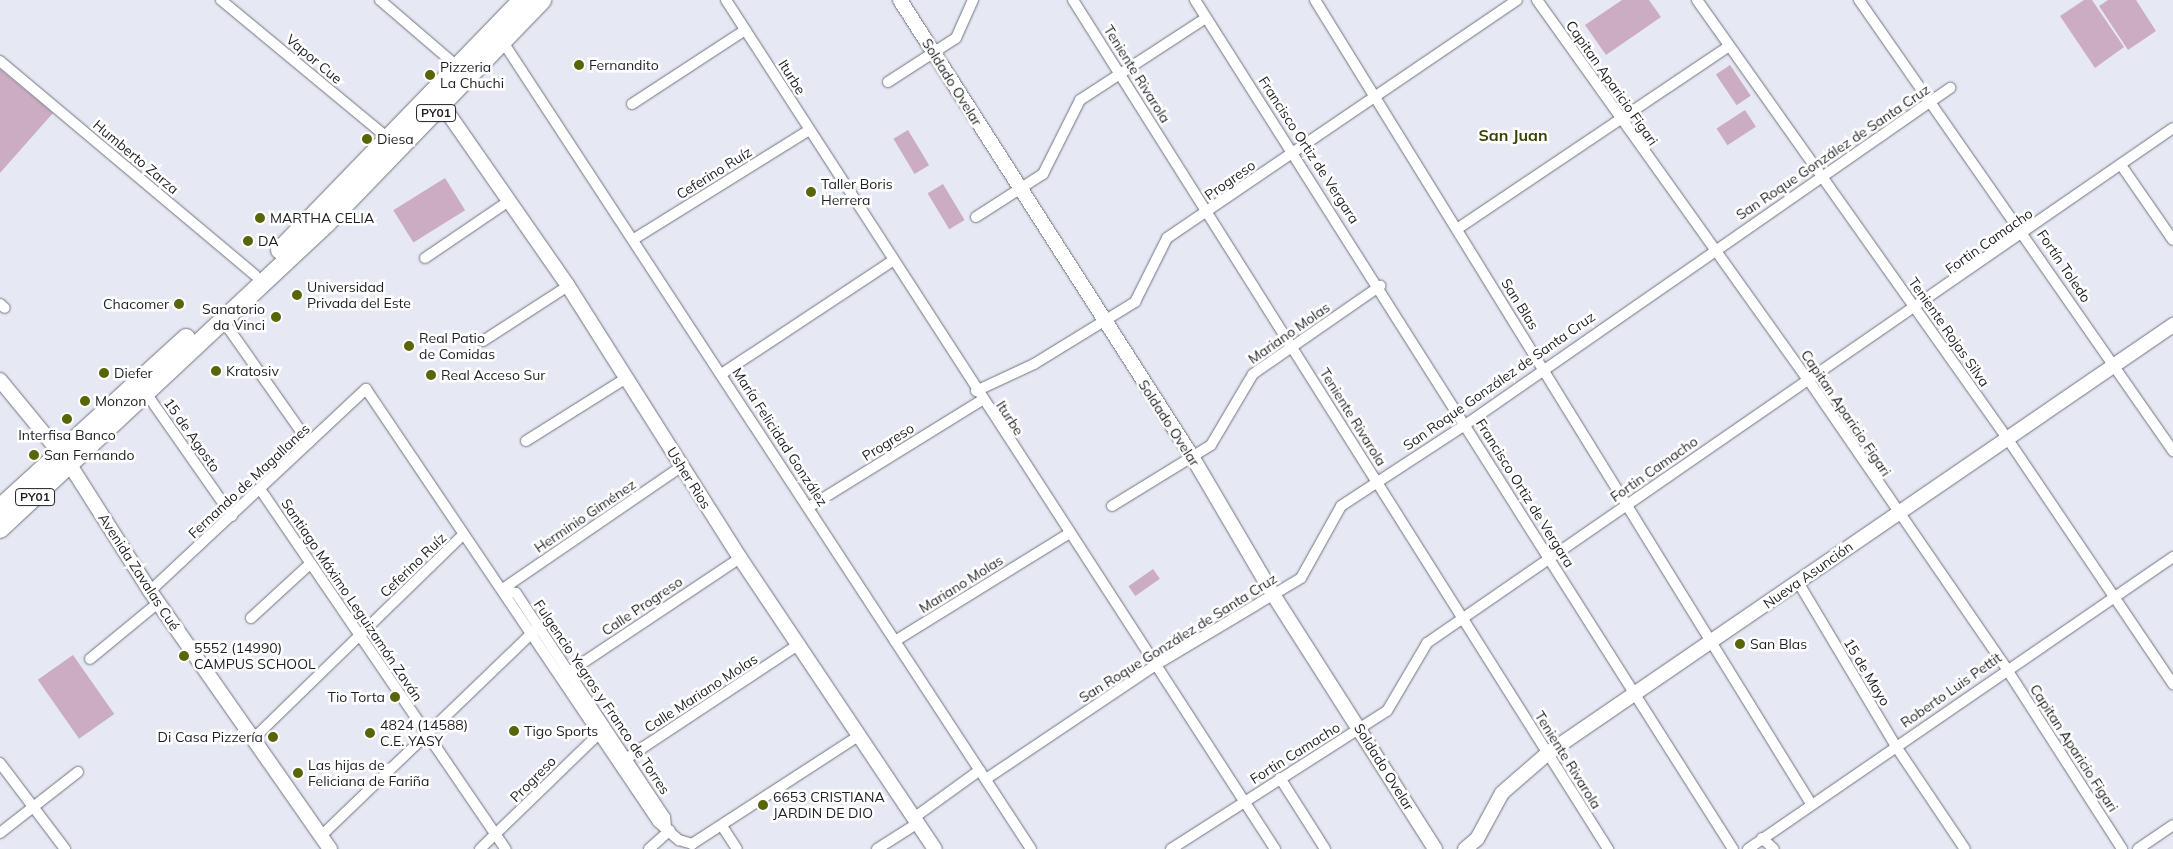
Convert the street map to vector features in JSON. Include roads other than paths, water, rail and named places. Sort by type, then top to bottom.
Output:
[{"type":"highway","name":"PY01","points":[[0,529],[65,459],[255,275],[390,140],[522,0]]},
{"type":"highway","name":"PY01","points":[[0,508],[65,459],[146,393],[443,106],[542,0]]},
{"type":"street","name":"Vapor Cue","points":[[221,0],[390,140]]},
{"type":"street","points":[[380,0],[459,68]]},
{"type":"street","name":"Iturbe","points":[[726,0],[1068,534],[1275,849]]},
{"type":"street","name":"Soldado Ovelar","points":[[900,0],[1104,325],[1193,458],[1274,596],[1435,849]]},
{"type":"street","points":[[888,82],[956,38],[973,0]]},
{"type":"street","name":"Teniente Rivarola","points":[[1073,0],[1121,73],[1206,214],[1292,346],[1608,849]]},
{"type":"street","name":"Francisco Ortiz de Vergara","points":[[1195,0],[1295,151],[1465,425],[1733,849]]},
{"type":"street","name":"San Blas","points":[[1315,0],[1628,503],[1710,642],[1810,802]]},
{"type":"street","name":"Progreso","points":[[809,507],[979,396],[1104,325],[1135,302],[1167,238],[1206,214],[1374,96],[1518,0]]},
{"type":"street","name":"Capitan Aparicio Figari","points":[[1537,0],[1712,251],[1807,378],[1897,513],[2006,668],[2122,849]]},
{"type":"street","name":"Teniente Rojas Silva","points":[[1697,0],[1728,47],[1823,176],[2007,438],[2173,684]]},
{"type":"street","name":"Fortín Toledo","points":[[1859,0],[1929,103],[2025,233],[2173,451]]},
{"type":"street","points":[[976,217],[1043,174],[1052,162],[1080,100],[1206,18]]},
{"type":"street","points":[[632,104],[745,30]]},
{"type":"street","name":"María Felicidad González","points":[[503,42],[723,373],[894,641],[1031,849]]},
{"type":"street","points":[[1457,229],[1619,117],[1728,47]]},
{"type":"street","name":"Humberto Zarza","points":[[0,61],[255,275]]},
{"type":"street","name":"San Roque González de Santa Cruz","points":[[877,849],[983,774],[1154,666],[1274,596],[1301,578],[1341,506],[1376,481],[1465,425],[1543,367],[1950,88]]},
{"type":"street","name":"Usher Rios","points":[[443,106],[568,286],[740,558],[936,849]]},
{"type":"street","name":"Fortin Camacho","points":[[1171,849],[1387,711],[1427,644],[1807,378],[1915,309],[2173,128]]},
{"type":"street","name":"Ceferino Ruíz","points":[[634,239],[809,130]]},
{"type":"street","points":[[2121,165],[2173,240]]},
{"type":"street","points":[[425,258],[509,201]]},
{"type":"street","points":[[723,373],[892,261]]},
{"type":"street","points":[[483,341],[568,286]]},
{"type":"street","name":"Mariano Molas","points":[[1112,506],[1211,446],[1253,374],[1380,286]]},
{"type":"street","points":[[222,319],[309,442]]},
{"type":"street","name":"Nueva Asunción","points":[[1465,849],[1477,839],[1502,793],[1548,753],[2173,325]]},
{"type":"street","points":[[526,441],[626,379]]},
{"type":"street","name":"Avenida Zavalas Cué","points":[[0,380],[65,459],[154,597],[330,849]]},
{"type":"street","name":"Fernando de Magallanes","points":[[154,597],[232,516],[366,389]]},
{"type":"street","name":"Fulgencio Yegros y Franco de Torres","points":[[366,389],[462,535],[505,590],[516,593],[535,631],[622,761],[658,822],[668,828],[685,844],[722,826]]},
{"type":"street","name":"15 de Agosto","points":[[146,393],[232,516]]},
{"type":"street","name":"Herminio Giménez","points":[[505,590],[682,466]]},
{"type":"street","name":"Santiago Máximo Leguizamón Zaván","points":[[260,489],[506,849]]},
{"type":"street","name":"Mariano Molas","points":[[894,641],[1068,534]]},
{"type":"street","name":"Ceferino Ruíz","points":[[253,738],[462,535]]},
{"type":"street","name":"Roberto Luis Pettit","points":[[1748,849],[1810,802],[2173,557]]},
{"type":"street","name":"Calle Progreso","points":[[564,675],[740,558]]},
{"type":"street","points":[[250,618],[311,563]]},
{"type":"street","name":"15 de Mayo","points":[[1798,582],[1896,745],[1965,849]]},
{"type":"street","points":[[90,659],[154,597]]},
{"type":"street","points":[[322,836],[535,631]]},
{"type":"street","name":"Calle Mariano Molas","points":[[622,761],[798,645]]},
{"type":"street","name":"Progreso","points":[[480,849],[602,731]]},
{"type":"street","points":[[737,849],[722,826],[860,735]]},
{"type":"street","points":[[0,763],[65,849]]},
{"type":"street","points":[[0,833],[78,772]]},
{"type":"street","points":[[1280,778],[1326,849]]},
{"type":"street","points":[[2138,849],[2173,825]]},
{"type":"street","points":[[649,849],[668,828]]},
{"type":"street","points":[[1762,838],[1774,849]]},
{"type":"place","name":"Fernandito","points":[[579,65]]},
{"type":"place","name":"Pizzeria La Chuchi","points":[[430,75]]},
{"type":"place","name":"Diesa","points":[[367,139]]},
{"type":"place","name":"Taller Boris Herrera","points":[[811,192]]},
{"type":"place","name":"MARTHA CELIA","points":[[260,218]]},
{"type":"place","name":"DA","points":[[248,241]]},
{"type":"place","name":"Universidad Privada del Este","points":[[297,295]]},
{"type":"place","name":"Chacomer","points":[[179,304]]},
{"type":"place","name":"Sanatorio da Vinci","points":[[276,317]]},
{"type":"place","name":"Real Patio de Comidas","points":[[409,346]]},
{"type":"place","name":"Kratosiv","points":[[216,371]]},
{"type":"place","name":"Diefer","points":[[104,373]]},
{"type":"place","name":"Real Acceso Sur","points":[[431,375]]},
{"type":"place","name":"Monzon","points":[[85,401]]},
{"type":"place","name":"Interfisa Banco","points":[[67,419]]},
{"type":"place","name":"San Fernando","points":[[34,455]]},
{"type":"place","name":"San Blas","points":[[1740,644]]},
{"type":"place","name":"5552 (14990) CAMPUS SCHOOL","points":[[184,656]]},
{"type":"place","name":"Tio Torta","points":[[395,697]]},
{"type":"place","name":"Tigo Sports","points":[[514,731]]},
{"type":"place","name":"4824 (14588) C.E. YASY","points":[[370,733]]},
{"type":"place","name":"Di Casa Pizzería","points":[[273,737]]},
{"type":"place","name":"Las hijas de Feliciana de Fariña","points":[[298,773]]},
{"type":"place","name":"6653 CRISTIANA JARDIN DE DIO","points":[[763,805]]},
{"type":"district","name":"San Juan","points":[[1513,135]]}]
